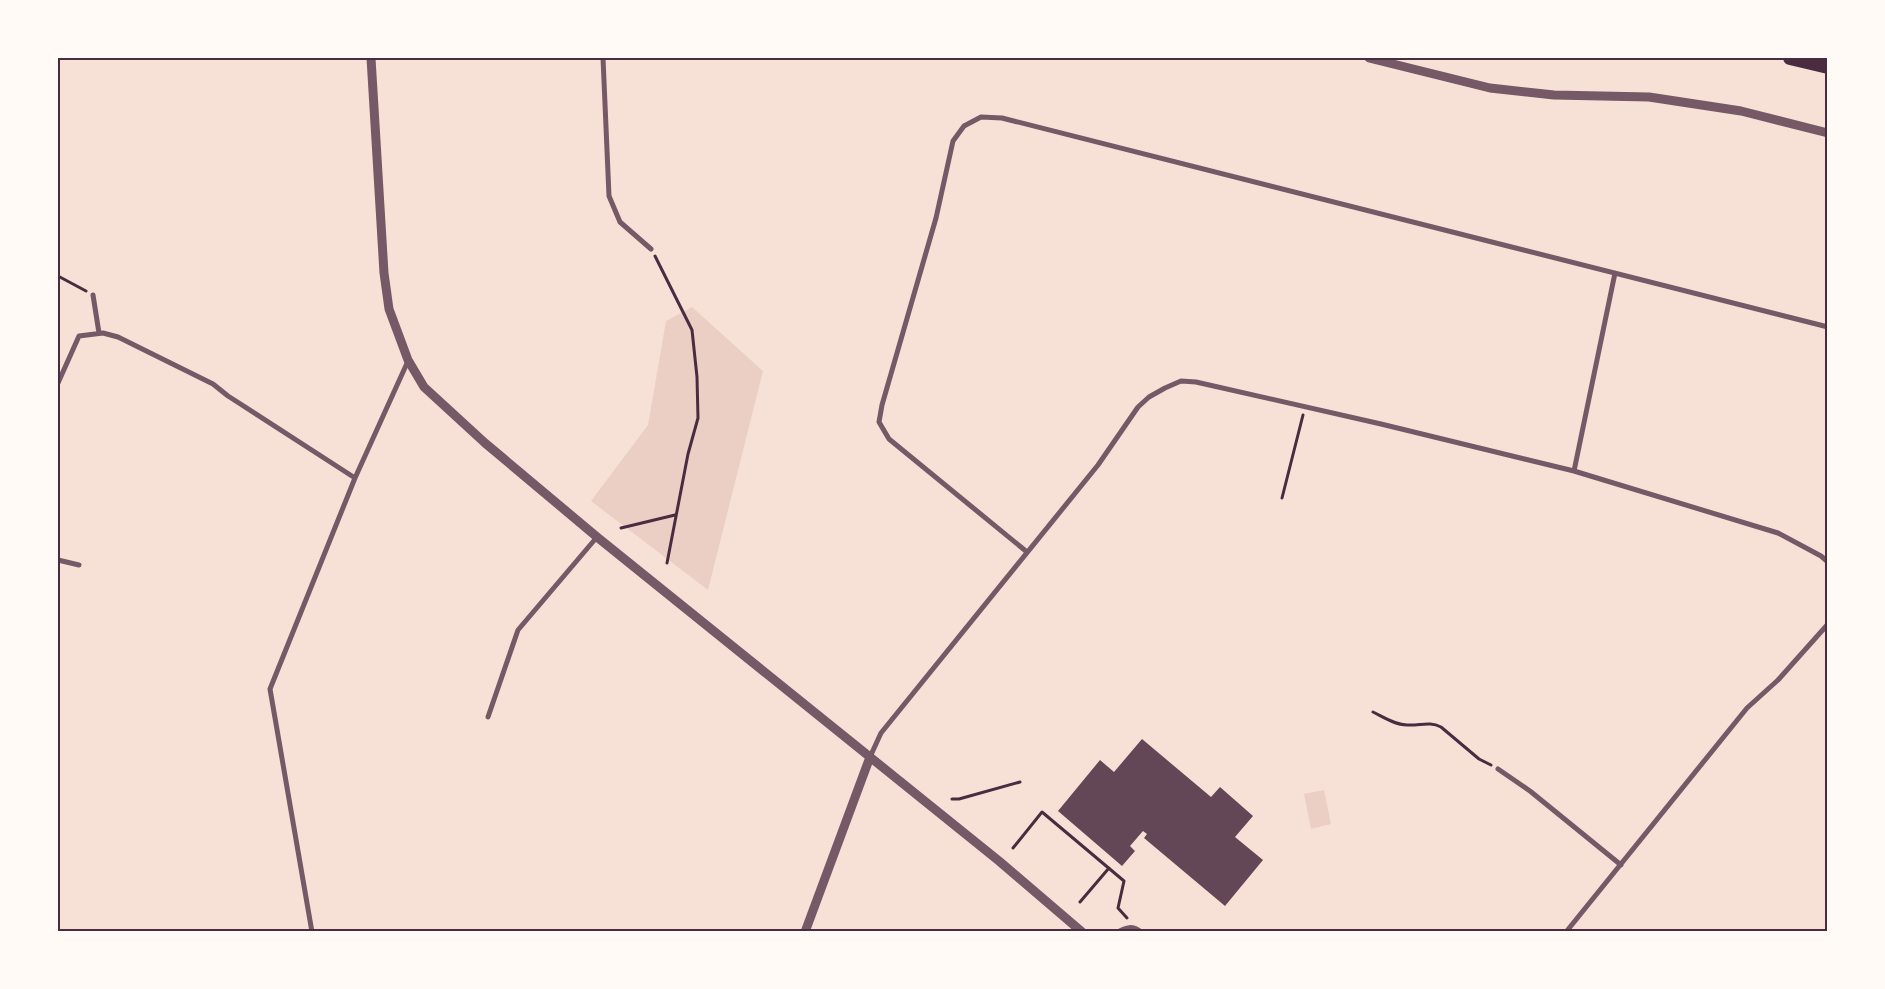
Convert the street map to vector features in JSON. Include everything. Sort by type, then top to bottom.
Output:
[{"type":"highway","points":[[1790,58],[1828,67]]},
{"type":"street","points":[[371,58],[384,273],[389,309],[408,360],[424,387],[485,444],[597,537],[999,861],[1082,932]]},
{"type":"street","points":[[603,58],[609,196],[620,222],[651,249]]},
{"type":"street","points":[[1369,58],[1490,88],[1554,95],[1649,97],[1741,111],[1828,133]]},
{"type":"street","points":[[1027,552],[889,439],[879,422],[882,405],[936,218],[953,141],[964,126],[981,116],[1011,120],[1828,327]]},
{"type":"street","points":[[1574,471],[1615,273]]},
{"type":"street","points":[[94,295],[99,333]]},
{"type":"street","points":[[58,382],[79,336],[99,333],[118,337],[213,384],[228,396],[355,478]]},
{"type":"street","points":[[312,932],[270,689],[355,478],[408,360]]},
{"type":"street","points":[[805,932],[870,757],[881,733],[1098,465],[1138,407],[1149,397],[1181,381],[1196,382],[1574,471],[1778,533],[1821,556],[1828,562]]},
{"type":"street","points":[[488,717],[518,630],[597,537]]},
{"type":"street","points":[[58,560],[78,565]]},
{"type":"street","points":[[1566,932],[1747,708],[1778,680],[1828,624]]},
{"type":"street","points":[[1498,769],[1530,791],[1621,865]]},
{"type":"lane","points":[[1117,932],[1124,927],[1136,927],[1142,932]]},
{"type":"path","points":[[651,249],[692,330],[698,377],[698,418],[688,454],[667,563]]},
{"type":"path","points":[[58,276],[94,295]]},
{"type":"path","points":[[1282,498],[1305,407]]},
{"type":"path","points":[[621,528],[675,515]]},
{"type":"path","points":[[1373,712],[1393,722],[1406,725],[1427,722],[1442,727],[1479,759],[1498,769]]},
{"type":"path","points":[[952,799],[1020,782]]},
{"type":"path","points":[[1013,848],[1042,812],[1124,881],[1118,908],[1136,927]]},
{"type":"path","points":[[1080,902],[1109,868]]},
{"type":"shaded area","points":[[692,307],[763,371],[708,590],[591,501],[648,425],[666,321]]},
{"type":"shaded area","points":[[1324,790],[1331,824],[1311,829],[1304,794]]},
{"type":"building","points":[[1142,739],[1211,797],[1220,787],[1253,816],[1235,837],[1263,860],[1225,906],[1144,838],[1147,834],[1143,831],[1130,846],[1135,851],[1122,866],[1058,811],[1100,760],[1114,772]]}]
